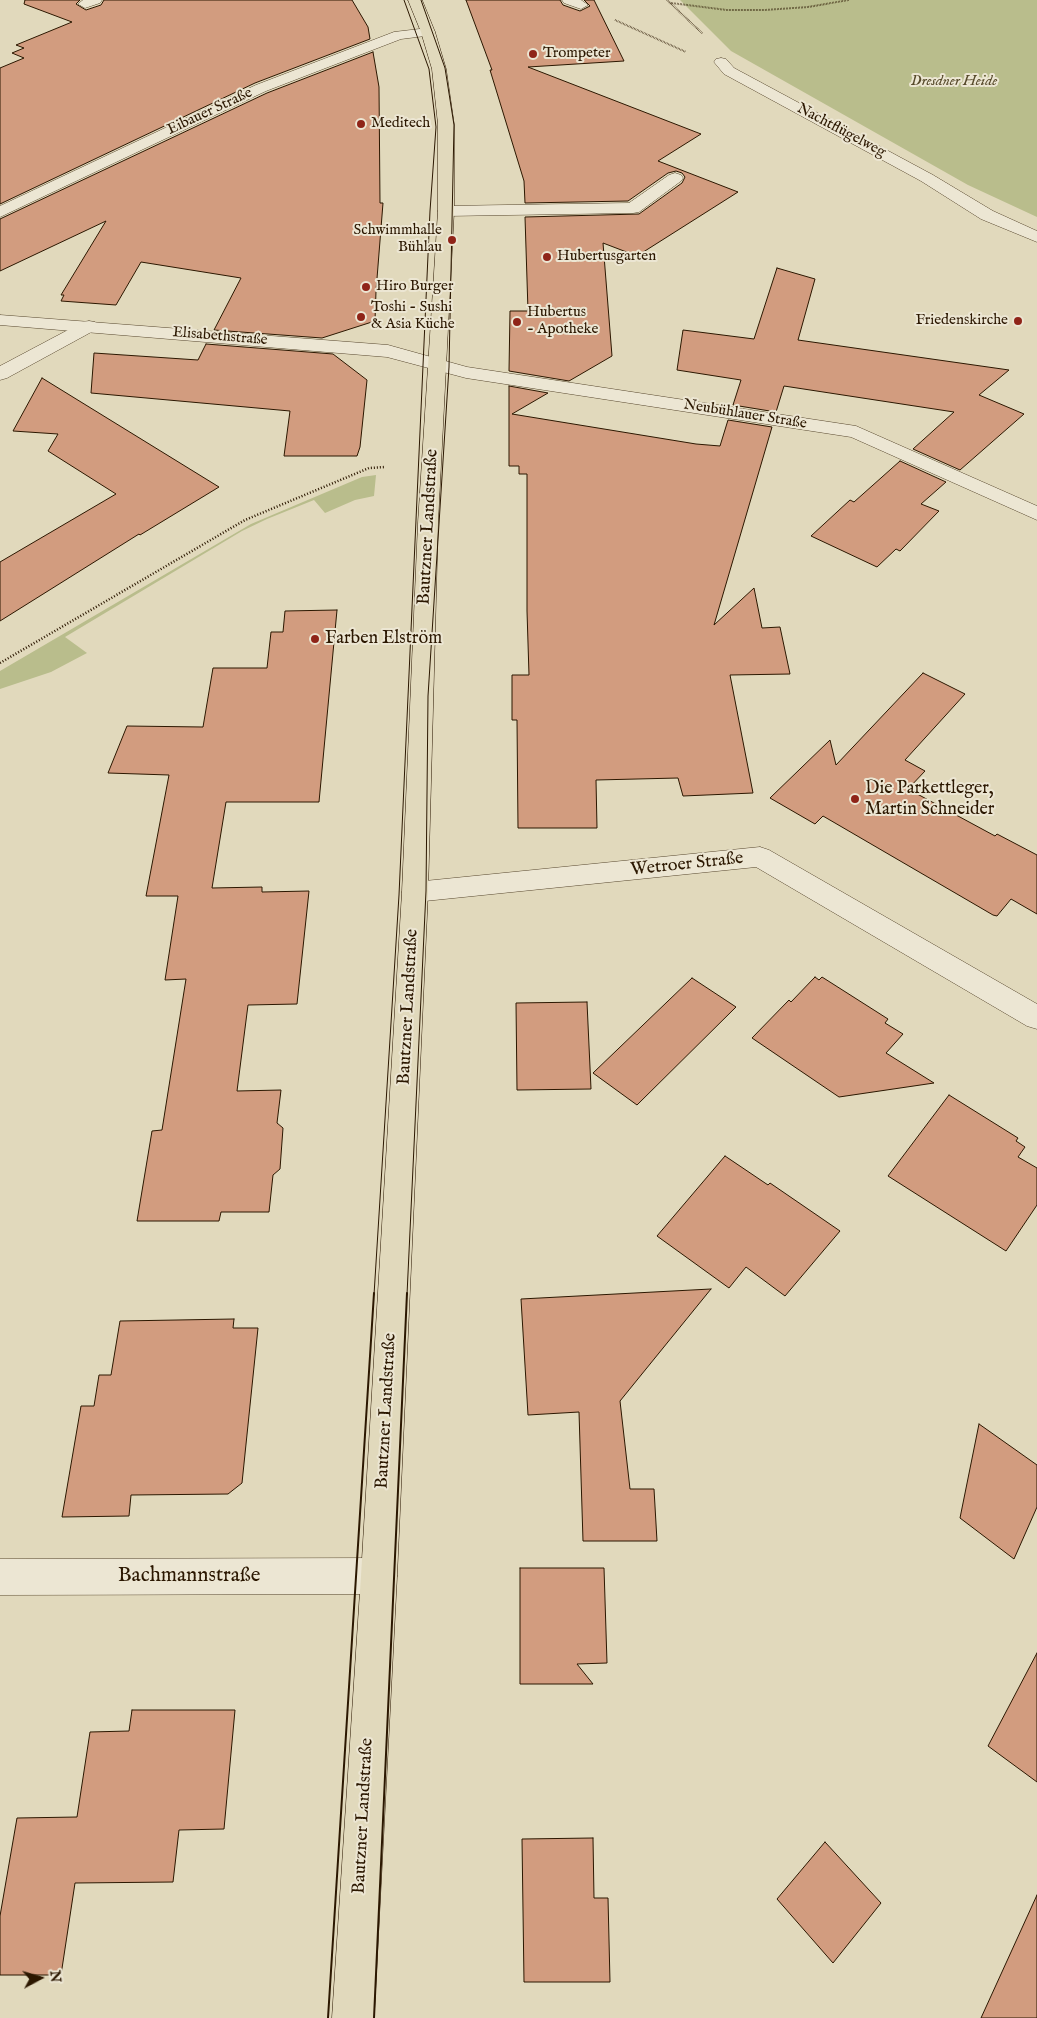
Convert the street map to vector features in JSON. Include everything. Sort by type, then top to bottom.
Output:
[{"type":"main road","name":"Bautzner Landstraße","points":[[352,2018],[379,1576],[415,892],[428,523],[446,211],[446,124],[439,69],[428,32],[415,0]]},
{"type":"street","name":"Eibauer Straße","points":[[0,212],[261,88],[399,35],[428,32]]},
{"type":"street","name":"Nachtflügelweg","points":[[721,62],[729,71],[927,178],[987,215],[1037,237]]},
{"type":"street","points":[[446,211],[633,208],[675,178]]},
{"type":"street","name":"Elisabethstraße","points":[[0,320],[388,351],[438,364]]},
{"type":"street","points":[[0,374],[90,326]]},
{"type":"street","name":"Neubühlauer Straße","points":[[438,364],[466,372],[856,432],[1037,514]]},
{"type":"street","name":"Wetroer Straße","points":[[415,892],[760,857],[1037,1018]]},
{"type":"street","name":"Bachmannstraße","points":[[0,1578],[379,1576]]},
{"type":"path","points":[[575,3],[699,58],[721,62],[721,51],[667,0]]},
{"type":"path","points":[[671,3],[727,10],[766,10],[808,8],[849,0]]},
{"type":"path","points":[[0,663],[245,520],[369,468],[385,467]]},
{"type":"green space","name":"Dresdner Heide","points":[[680,0],[1037,0],[1037,217],[968,185],[731,51]]},
{"type":"green space","points":[[376,475],[374,496],[355,500],[325,513],[314,500],[242,531],[65,637],[87,653],[51,672],[0,689],[0,671],[251,524],[362,477]]},
{"type":"building","points":[[25,0],[80,0],[76,4],[86,10],[101,5],[104,0],[352,0],[368,27],[370,39],[255,83],[0,204],[0,68],[24,58],[12,53],[24,48],[16,45],[72,22],[24,4]]},
{"type":"building","points":[[466,0],[560,0],[563,5],[580,11],[590,6],[584,0],[594,0],[624,61],[528,67],[701,134],[658,161],[738,192],[637,256],[603,243],[612,356],[569,381],[509,371],[510,311],[528,311],[525,217],[639,214],[682,183],[685,177],[682,173],[676,171],[668,173],[628,201],[525,203],[524,181],[490,70],[492,70]]},
{"type":"building","points":[[373,52],[379,87],[380,203],[383,203],[375,321],[322,338],[214,330],[241,278],[141,262],[116,305],[61,301],[64,295],[61,295],[106,221],[0,271],[0,219],[267,93]]},
{"type":"building","points":[[777,268],[815,279],[798,340],[1009,370],[979,395],[1024,414],[960,470],[913,449],[954,412],[784,386],[776,412],[733,405],[741,380],[677,370],[683,330],[754,339]]},
{"type":"building","points":[[206,344],[333,354],[367,380],[360,447],[357,456],[284,456],[290,411],[91,393],[94,353],[198,360]]},
{"type":"building","points":[[42,378],[219,487],[139,534],[0,621],[0,562],[116,494],[48,451],[58,434],[13,431]]},
{"type":"building","points":[[509,386],[548,393],[512,414],[696,444],[720,446],[728,420],[772,427],[714,625],[754,588],[762,628],[780,627],[790,674],[730,675],[753,793],[683,796],[678,778],[596,780],[597,828],[518,828],[517,720],[512,720],[512,675],[529,675],[527,474],[519,474],[519,466],[509,466]]},
{"type":"building","points":[[900,461],[946,482],[921,504],[939,511],[900,551],[896,549],[877,567],[811,536],[850,500],[854,502]]},
{"type":"building","points":[[337,610],[319,802],[226,802],[212,888],[262,887],[262,892],[309,891],[297,1004],[248,1005],[237,1091],[281,1090],[277,1123],[283,1128],[280,1169],[273,1175],[269,1212],[221,1212],[219,1221],[137,1221],[152,1131],[162,1130],[186,979],[165,980],[178,896],[146,896],[169,775],[108,773],[127,726],[203,727],[213,668],[267,668],[271,632],[283,632],[285,611]]},
{"type":"building","points":[[923,673],[965,694],[905,760],[925,771],[908,789],[995,836],[997,834],[1037,855],[1037,914],[1011,899],[997,916],[993,915],[823,816],[815,824],[770,798],[830,740],[836,765]]},
{"type":"building","points":[[815,977],[819,980],[822,977],[888,1019],[885,1023],[903,1034],[886,1053],[934,1083],[839,1097],[752,1038],[789,1000],[791,1002]]},
{"type":"building","points":[[692,978],[736,1007],[637,1105],[593,1073]]},
{"type":"building","points":[[587,1002],[591,1089],[517,1090],[516,1003]]},
{"type":"building","points":[[949,1095],[1018,1138],[1016,1141],[1025,1147],[1018,1157],[1037,1168],[1037,1205],[1006,1251],[888,1176]]},
{"type":"building","points":[[725,1156],[768,1185],[770,1183],[840,1231],[785,1296],[746,1267],[729,1288],[657,1236]]},
{"type":"building","points":[[711,1289],[620,1401],[630,1489],[654,1489],[657,1541],[583,1541],[579,1412],[528,1415],[521,1299]]},
{"type":"building","points":[[234,1319],[233,1328],[258,1328],[242,1483],[228,1494],[131,1495],[129,1516],[62,1517],[81,1406],[94,1406],[99,1375],[111,1375],[120,1321]]},
{"type":"building","points":[[979,1424],[1037,1465],[1037,1507],[1014,1559],[960,1518]]},
{"type":"building","points":[[520,1568],[604,1568],[607,1663],[577,1664],[593,1684],[520,1684]]},
{"type":"building","points":[[1037,1653],[1037,1782],[988,1746]]},
{"type":"building","points":[[132,1710],[235,1710],[224,1829],[179,1830],[173,1882],[75,1883],[61,1975],[0,1975],[0,1916],[17,1818],[77,1817],[90,1732],[129,1731]]},
{"type":"building","points":[[593,1838],[594,1898],[608,1898],[610,1982],[524,1982],[522,1839]]},
{"type":"building","points":[[825,1842],[881,1903],[833,1963],[777,1899]]},
{"type":"building","points":[[1037,1895],[1037,2018],[981,2018]]},
{"type":"tram line","points":[[374,1295],[399,895],[430,211],[436,127],[429,69],[404,0]]},
{"type":"tram line","points":[[407,1295],[426,891],[428,696],[449,367],[454,125],[445,68],[421,0]]},
{"type":"tram line","points":[[328,2018],[374,1293]]},
{"type":"tram line","points":[[374,2018],[407,1293]]},
{"type":"place","name":"Trompeter","points":[[533,54]]},
{"type":"place","name":"Meditech","points":[[361,124]]},
{"type":"place","name":"Schwimmhalle Bühlau","points":[[452,240]]},
{"type":"place","name":"Hubertusgarten","points":[[547,257]]},
{"type":"place","name":"Hiro Burger","points":[[366,287]]},
{"type":"place","name":"Toshi - Sushi & Asia Küche","points":[[361,317]]},
{"type":"place","name":"Friedenskirche","points":[[1018,321]]},
{"type":"place","name":"Hubertus - Apotheke","points":[[517,322]]},
{"type":"place","name":"Farben Elström","points":[[315,639]]},
{"type":"place","name":"Die Parkettleger, Martin Schneider","points":[[855,799]]}]
